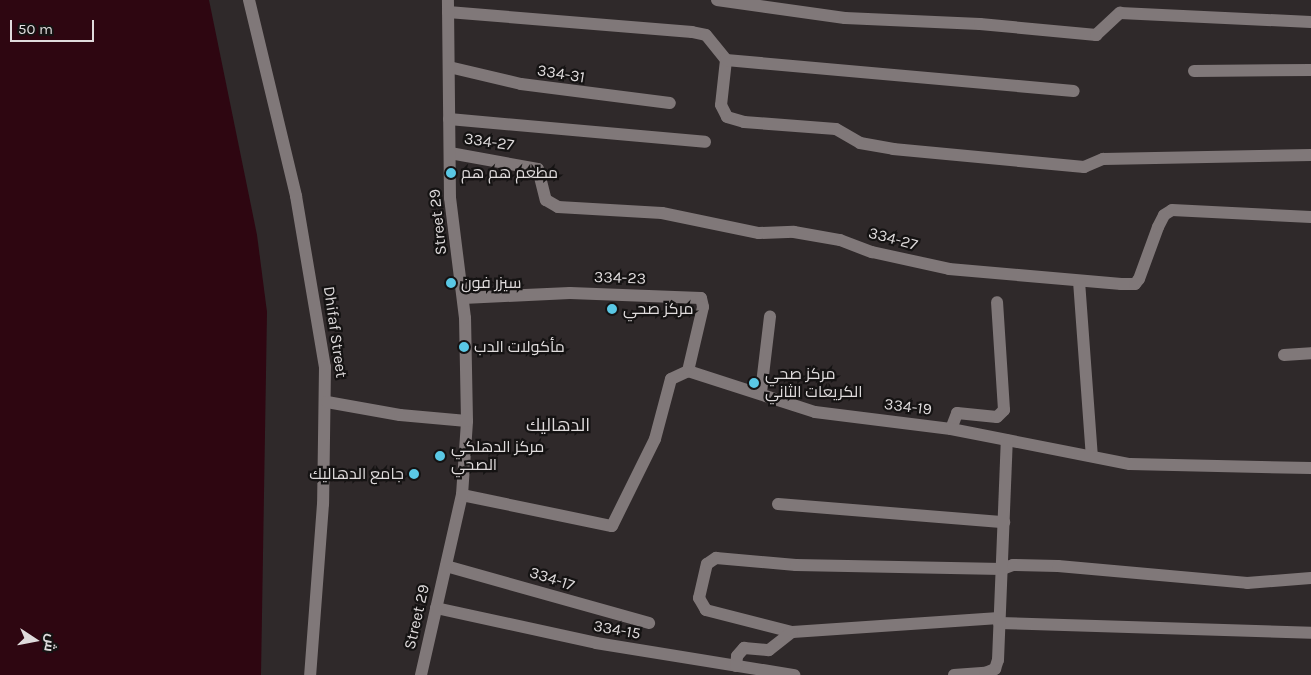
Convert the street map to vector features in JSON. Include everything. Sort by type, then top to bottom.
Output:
[{"type":"street","name":"Dhifaf Street","points":[[249,0],[296,196],[322,337],[327,402],[310,675]]},
{"type":"street","points":[[717,0],[845,18],[980,24],[1096,35],[1120,13],[1311,22]]},
{"type":"street","points":[[448,6],[706,35],[726,60],[721,105],[727,117],[744,122],[836,129],[860,143],[893,149],[1084,167],[1102,159],[1311,155]]},
{"type":"street","name":"Street 29","points":[[421,675],[462,495],[467,421],[463,298],[450,198],[448,6]]},
{"type":"street","points":[[726,60],[1074,91]]},
{"type":"street","name":"334-31","points":[[449,66],[531,86],[670,104]]},
{"type":"street","points":[[1194,71],[1311,70]]},
{"type":"street","points":[[449,119],[705,142]]},
{"type":"street","name":"334-27","points":[[450,153],[538,169],[546,200],[558,207],[662,213],[759,233],[794,232],[840,240],[872,252],[948,269],[1079,281],[1135,284],[1164,215],[1172,210],[1311,216]]},
{"type":"street","points":[[1079,281],[1092,456]]},
{"type":"street","name":"334-23","points":[[463,298],[570,293],[701,298],[704,307],[688,371]]},
{"type":"street","points":[[952,429],[956,413],[997,417],[1004,410],[997,302]]},
{"type":"street","points":[[761,392],[770,317]]},
{"type":"street","points":[[1284,355],[1311,353]]},
{"type":"street","points":[[462,495],[612,526],[655,439],[671,379],[688,371]]},
{"type":"street","name":"334-19","points":[[688,371],[761,392],[815,412],[952,429],[1130,464],[1311,468]]},
{"type":"street","points":[[327,402],[400,415],[467,421]]},
{"type":"street","points":[[954,675],[985,673],[995,669],[999,653],[1007,440]]},
{"type":"street","points":[[778,504],[1004,522]]},
{"type":"street","points":[[1311,578],[1248,583],[1058,566],[1013,565],[1002,569],[709,560],[699,598],[701,607],[792,632],[999,621],[1311,633]]},
{"type":"street","name":"334-17","points":[[446,566],[649,623]]},
{"type":"street","name":"334-15","points":[[436,608],[596,643],[794,675]]},
{"type":"street","points":[[736,666],[737,656],[744,648],[769,650],[792,632]]},
{"type":"shaded area","points":[[0,0],[209,0],[257,235],[267,312],[261,675],[0,675]]},
{"type":"place","name":"مطعم هم هم","points":[[451,173]]},
{"type":"place","name":"سيزر فون","points":[[451,283]]},
{"type":"place","name":"مركز صحي","points":[[612,309]]},
{"type":"place","name":"مأكولات الدب","points":[[464,347]]},
{"type":"place","name":"مركز صحي الكريعات الثاني","points":[[754,383]]},
{"type":"place","name":"مركز الدهلكي الصحي","points":[[440,456]]},
{"type":"place","name":"جامع الدهاليك","points":[[414,474]]},
{"type":"district","name":"الدهاليك","points":[[558,425]]}]
